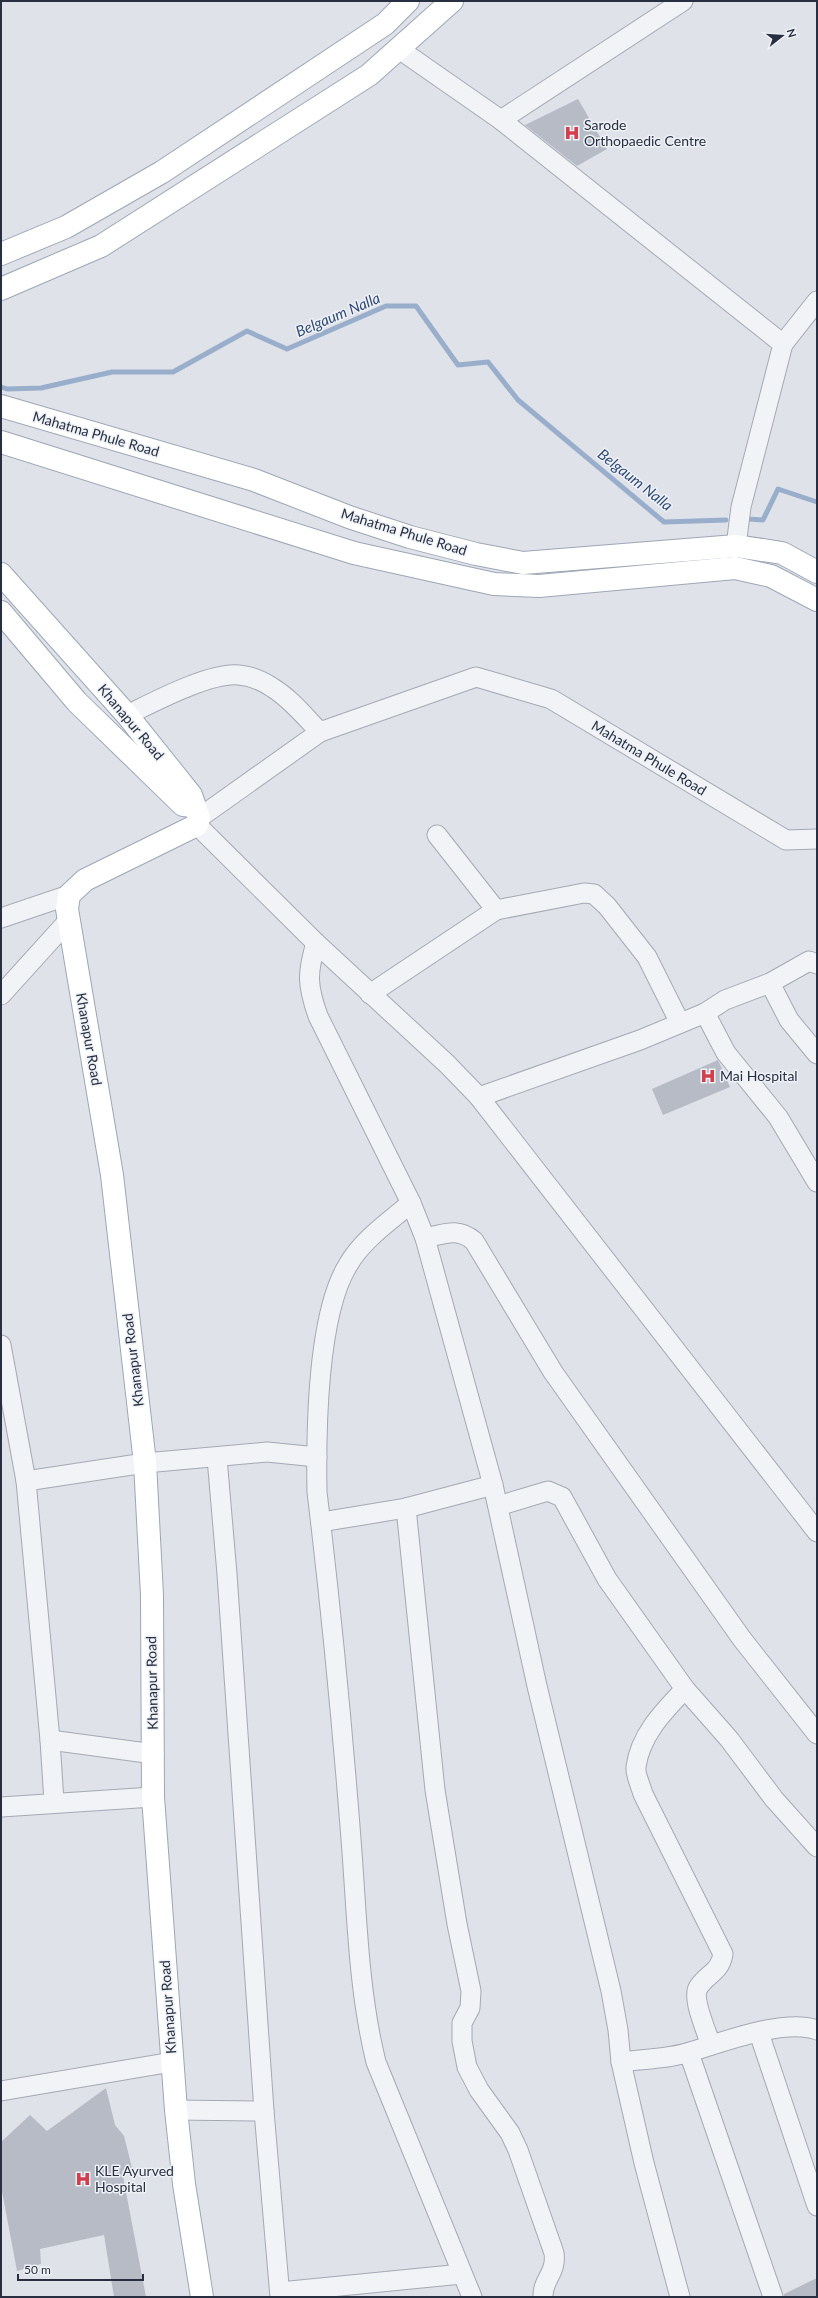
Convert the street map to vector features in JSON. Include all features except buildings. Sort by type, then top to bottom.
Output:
[{"type":"main road","points":[[1,254],[66,227],[162,172],[385,24],[408,1]]},
{"type":"main road","points":[[1,290],[101,246],[369,75],[452,1]]},
{"type":"main road","name":"Mahatma Phule Road","points":[[1,406],[254,480],[349,517],[410,537],[476,554],[523,563],[736,546],[782,553],[817,572]]},
{"type":"main road","name":"Mahatma Phule Road","points":[[1,442],[354,553],[494,584],[539,586],[735,568],[771,576],[817,600]]},
{"type":"main road","name":"Khanapur Road","points":[[1,574],[127,715],[191,795],[196,816]]},
{"type":"main road","points":[[1,612],[77,702],[196,816],[85,880],[69,895]]},
{"type":"main road","name":"Khanapur Road","points":[[69,895],[67,910],[68,921],[86,1016],[112,1175],[145,1463],[152,1595],[151,1678],[154,1754],[153,1797],[176,2110],[184,2184],[202,2297]]},
{"type":"street","points":[[502,120],[683,1]]},
{"type":"street","points":[[399,49],[502,120],[783,344]]},
{"type":"street","points":[[736,546],[741,507],[783,344],[817,301]]},
{"type":"street","points":[[127,715],[171,694],[217,677],[238,675],[254,678],[273,688],[320,732]]},
{"type":"street","name":"Mahatma Phule Road","points":[[196,816],[320,732],[476,676],[551,699],[786,840],[817,839]]},
{"type":"street","points":[[196,816],[316,943],[447,1064],[479,1097],[817,1532]]},
{"type":"street","points":[[437,834],[496,910]]},
{"type":"street","points":[[370,994],[496,910],[584,893],[594,894],[607,906],[647,957],[680,1023]]},
{"type":"street","points":[[1,918],[69,895]]},
{"type":"street","points":[[1,995],[68,921]]},
{"type":"street","points":[[316,943],[310,966],[309,991],[318,1016],[411,1203],[425,1238],[493,1485],[537,1686],[611,1991],[621,2062],[644,2163],[680,2297]]},
{"type":"street","points":[[479,1097],[640,1040],[705,1013],[725,1000],[770,983],[809,961],[817,964]]},
{"type":"street","points":[[770,983],[790,1020],[817,1054]]},
{"type":"street","points":[[705,1013],[726,1054],[778,1117],[817,1182]]},
{"type":"street","points":[[411,1203],[360,1250],[347,1265],[332,1302],[323,1361],[317,1457],[321,1522],[342,1725],[359,1953],[368,2028],[376,2062],[472,2297]]},
{"type":"street","points":[[425,1238],[455,1232],[466,1234],[474,1241],[557,1378],[742,1639],[817,1734]]},
{"type":"street","points":[[1,1345],[26,1481],[50,1740],[54,1802]]},
{"type":"street","points":[[26,1481],[145,1463],[217,1458],[266,1452],[317,1457]]},
{"type":"street","points":[[217,1458],[227,1574],[264,2111],[280,2295],[462,2274]]},
{"type":"street","points":[[321,1522],[406,1508],[493,1485]]},
{"type":"street","points":[[498,1506],[548,1492],[562,1497],[607,1579],[685,1689],[729,1739],[774,1799],[817,1847]]},
{"type":"street","points":[[406,1508],[435,1790],[457,1924],[471,1991],[470,2008],[462,2023],[462,2041],[467,2067],[479,2090],[510,2133],[518,2150],[554,2253],[555,2262],[543,2288],[543,2297]]},
{"type":"street","points":[[685,1689],[658,1718],[643,1745],[636,1768],[642,1794],[723,1954],[722,1964],[698,1989],[696,2001],[711,2045]]},
{"type":"street","points":[[50,1740],[154,1754]]},
{"type":"street","points":[[1,1807],[54,1802],[153,1797]]},
{"type":"street","points":[[621,2062],[689,2053],[711,2045],[792,2025],[817,2030]]},
{"type":"street","points":[[759,2033],[815,2195]]},
{"type":"street","points":[[689,2053],[773,2297]]},
{"type":"street","points":[[1,2091],[172,2062]]},
{"type":"street","points":[[176,2110],[264,2111]]},
{"type":"waterway","name":"Belgaum Nalla","points":[[1,387],[7,389],[41,388],[112,372],[173,372],[247,331],[287,349],[386,306],[416,306],[458,365],[488,362],[518,400],[664,522],[726,520]]},
{"type":"waterway","name":"Belgaum Nalla","points":[[748,519],[763,520],[778,489],[817,502]]},
{"type":"place","name":"Sarode Orthopaedic Centre","points":[[572,133]]},
{"type":"place","name":"Mai Hospital","points":[[708,1076]]},
{"type":"place","name":"KLE Ayurved Hospital","points":[[83,2179]]}]
